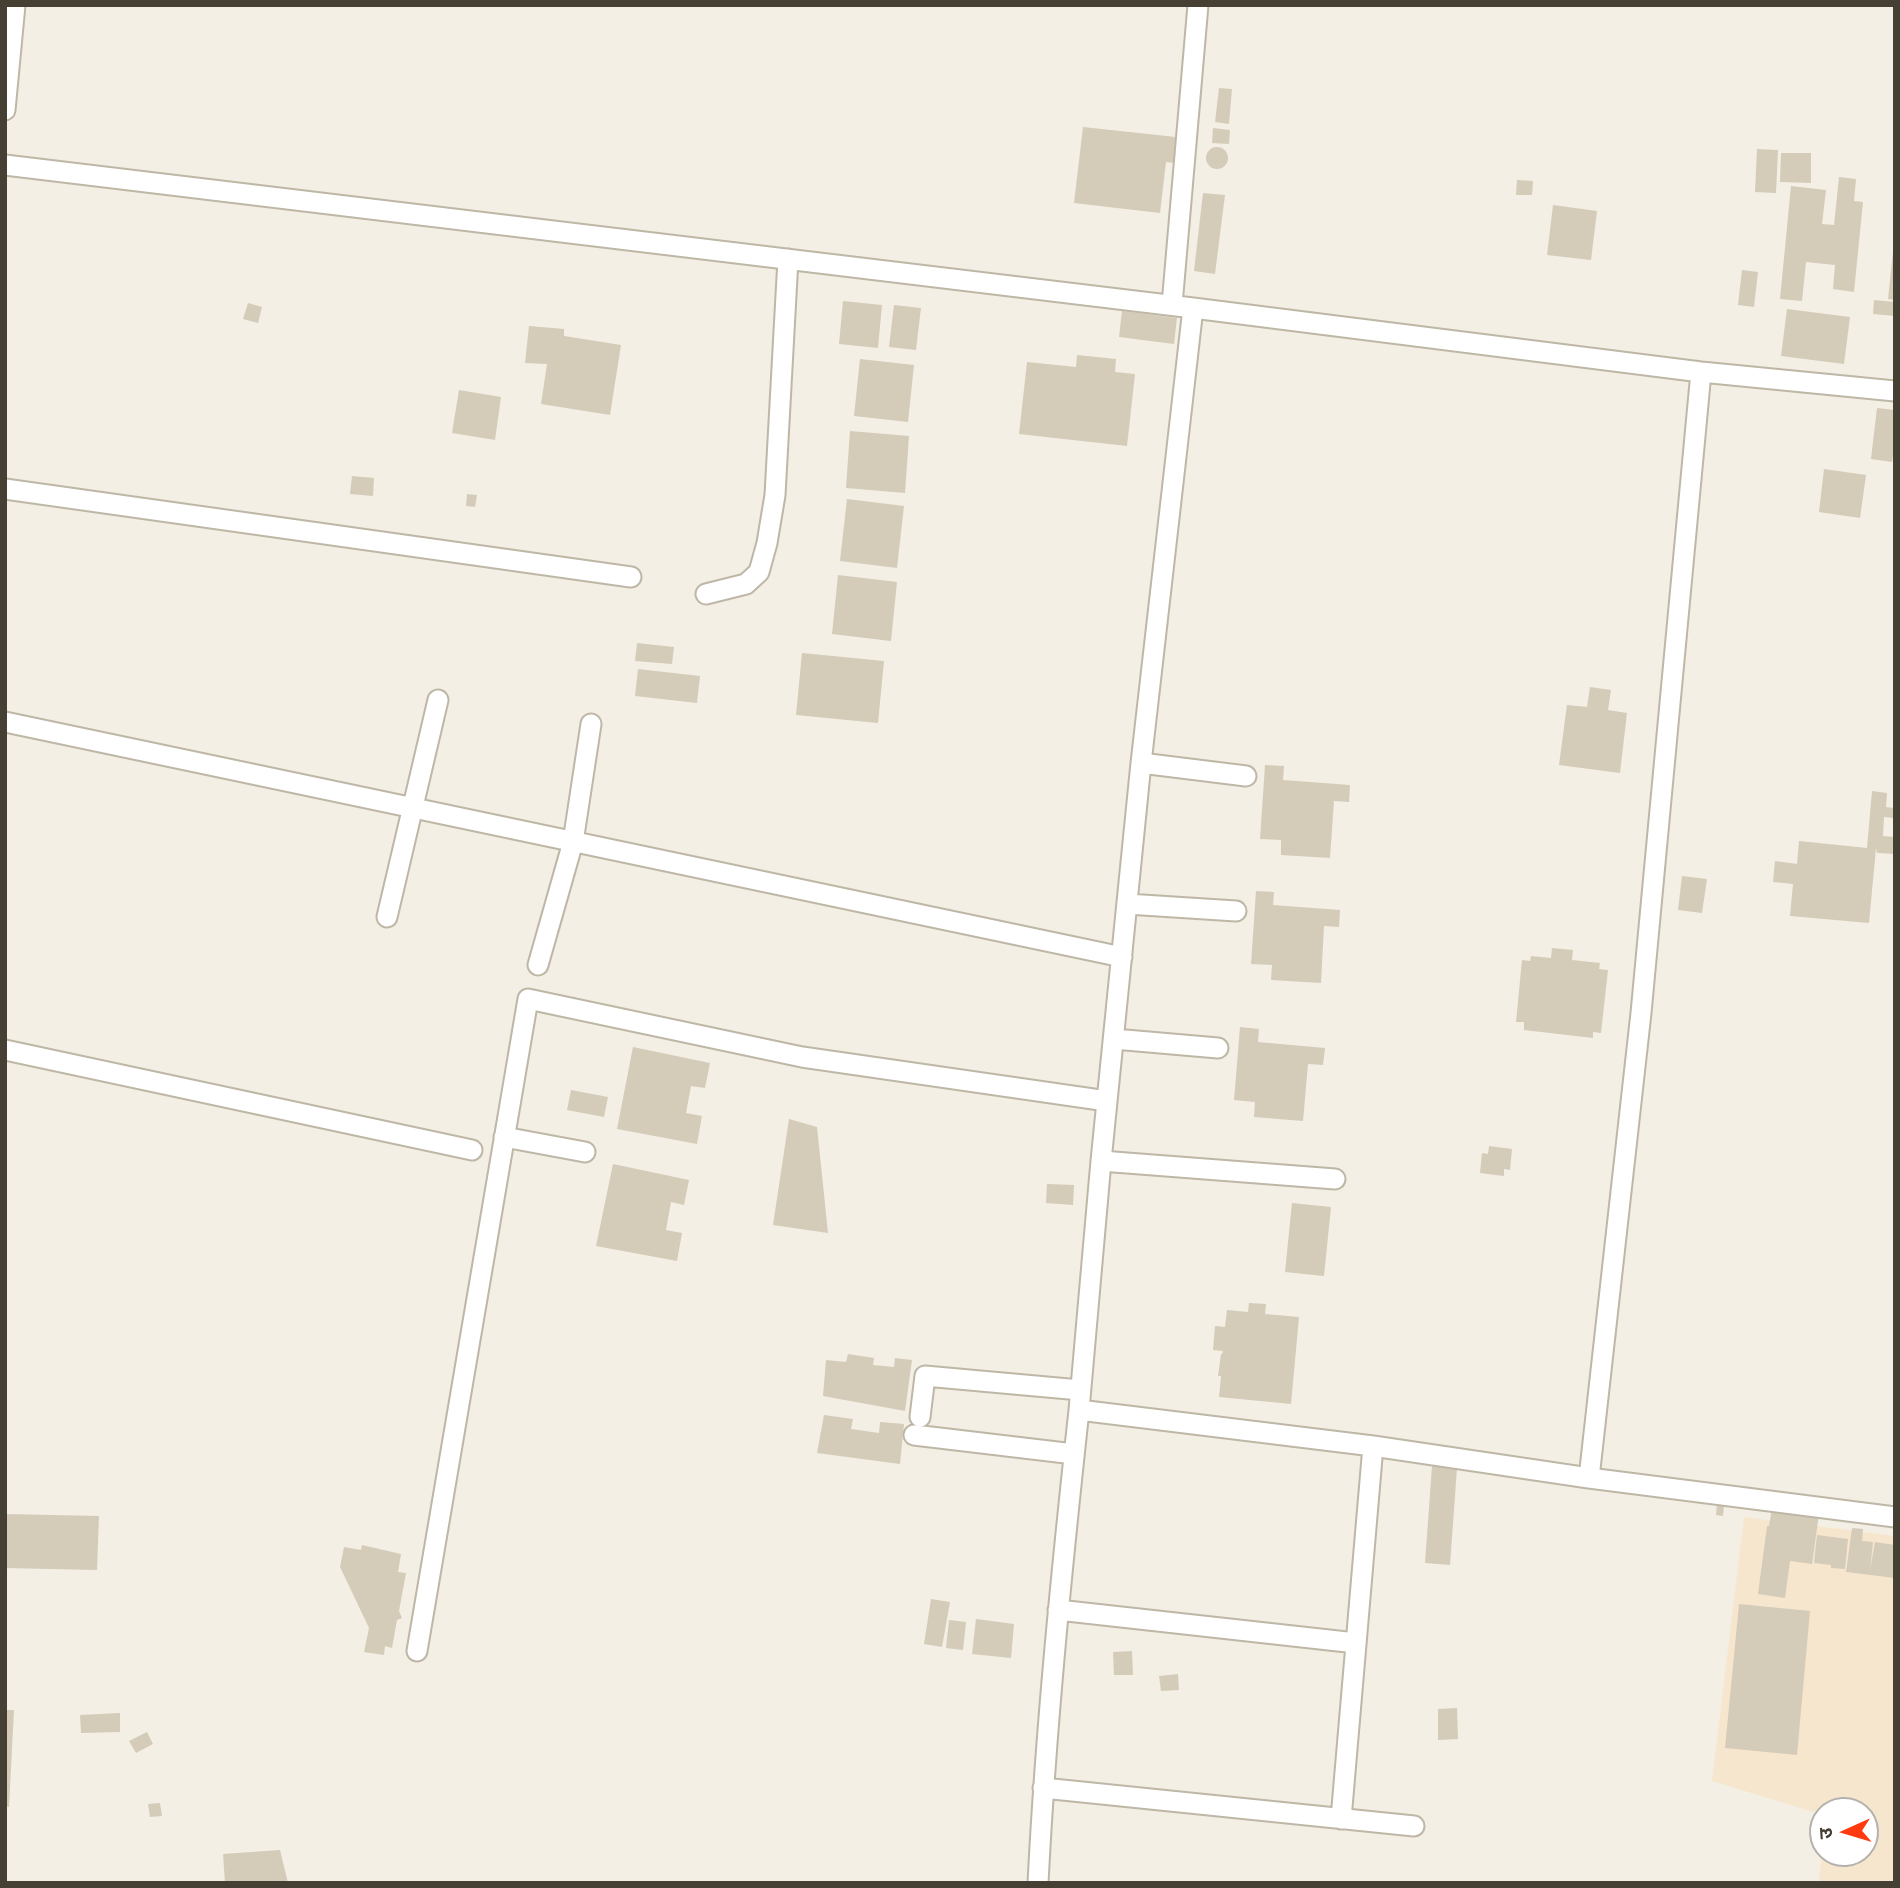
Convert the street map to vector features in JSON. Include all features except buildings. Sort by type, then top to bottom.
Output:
[{"type":"street","points":[[1172,305],[1198,5]]},
{"type":"street","points":[[5,110],[11,6]]},
{"type":"street","points":[[5,165],[788,258],[1701,372],[1895,391]]},
{"type":"street","points":[[706,594],[746,584],[759,572],[767,543],[775,495],[788,258]]},
{"type":"street","points":[[1038,1883],[1058,1610],[1101,1161],[1141,763],[1194,308]]},
{"type":"street","points":[[1589,1478],[1641,1013],[1701,372]]},
{"type":"street","points":[[5,489],[631,577]]},
{"type":"street","points":[[387,917],[438,700]]},
{"type":"street","points":[[5,722],[1122,957]]},
{"type":"street","points":[[538,965],[573,842],[591,724]]},
{"type":"street","points":[[1141,763],[1246,776]]},
{"type":"street","points":[[1127,904],[1236,911]]},
{"type":"street","points":[[417,1651],[528,999],[802,1057],[1107,1101]]},
{"type":"street","points":[[1114,1039],[1218,1048]]},
{"type":"street","points":[[5,1050],[472,1150]]},
{"type":"street","points":[[504,1137],[585,1152]]},
{"type":"street","points":[[1101,1161],[1335,1179]]},
{"type":"street","points":[[1074,1454],[917,1426],[925,1376],[1080,1390]]},
{"type":"street","points":[[1079,1410],[1895,1517]]},
{"type":"street","points":[[1341,1819],[1373,1447]]},
{"type":"street","points":[[1058,1610],[1356,1643]]},
{"type":"street","points":[[1043,1788],[1414,1826]]},
{"type":"shaded area","points":[[1744,1517],[1895,1536],[1895,1883],[1819,1883],[1820,1867],[1879,1867],[1879,1797],[1809,1797],[1809,1811],[1712,1781]]}]
